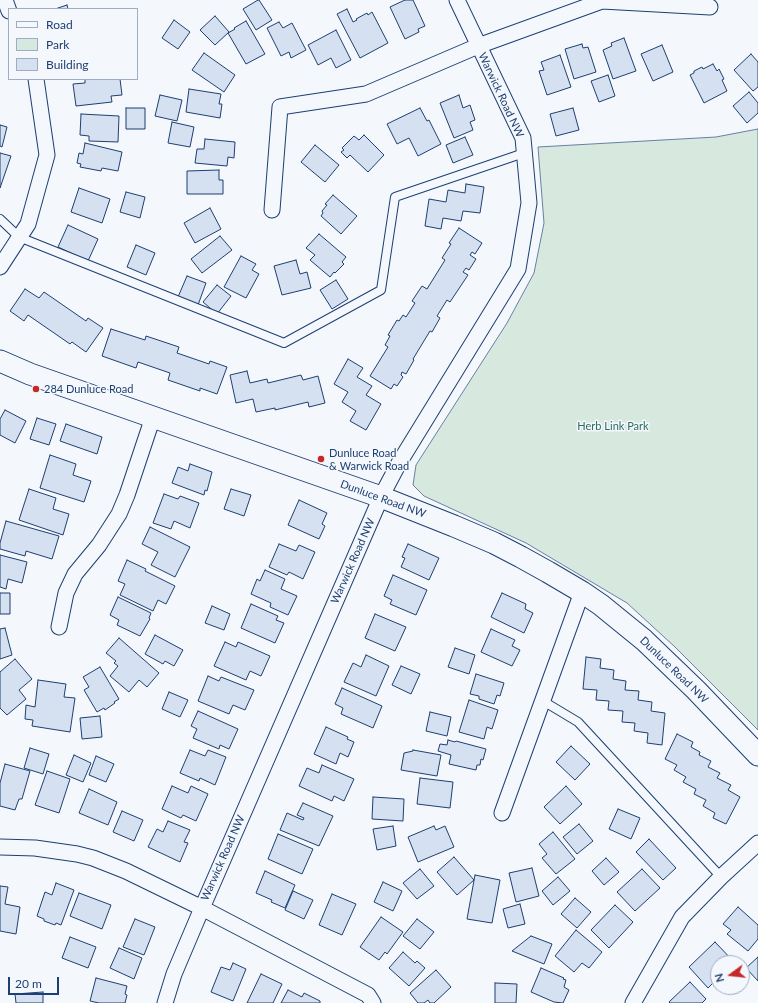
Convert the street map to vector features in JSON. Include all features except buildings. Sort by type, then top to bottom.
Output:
[{"type":"street","name":"Warwick Road NW","points":[[165,1003],[174,974],[202,908],[381,497],[399,463],[518,270],[529,203],[523,138],[457,0]]},
{"type":"street","name":"Warwick Road NW","points":[[272,210],[280,107],[366,94],[478,46],[602,0],[710,7]]},
{"type":"street","points":[[0,267],[28,224],[47,155],[36,80]]},
{"type":"street","name":"Dunluce Road NW","points":[[0,360],[30,374],[381,497],[494,543],[582,592],[618,619],[654,649],[696,690],[758,755]]},
{"type":"street","points":[[59,627],[66,593],[75,574],[107,534],[119,514],[127,495],[153,417]]},
{"type":"street","points":[[502,813],[582,592]]},
{"type":"street","points":[[633,1003],[682,917],[721,877],[758,843]]},
{"type":"street","name":"Warwick Road NW","points":[[0,847],[58,850],[94,858],[126,870],[368,995],[373,1003]]},
{"type":"lane","points":[[0,220],[19,237],[284,343],[382,290],[395,197],[524,153]]},
{"type":"lane","points":[[543,701],[578,722],[721,877]]},
{"type":"green space","name":"Herb Link Park","points":[[758,129],[758,730],[675,647],[627,603],[526,543],[424,496],[413,485],[416,465],[507,323],[534,273],[544,223],[538,147],[716,137]]},
{"type":"place","name":"284 Dunluce Road","points":[[36,389]]},
{"type":"place","name":"Dunluce Road & Warwick Road","points":[[321,459]]}]
